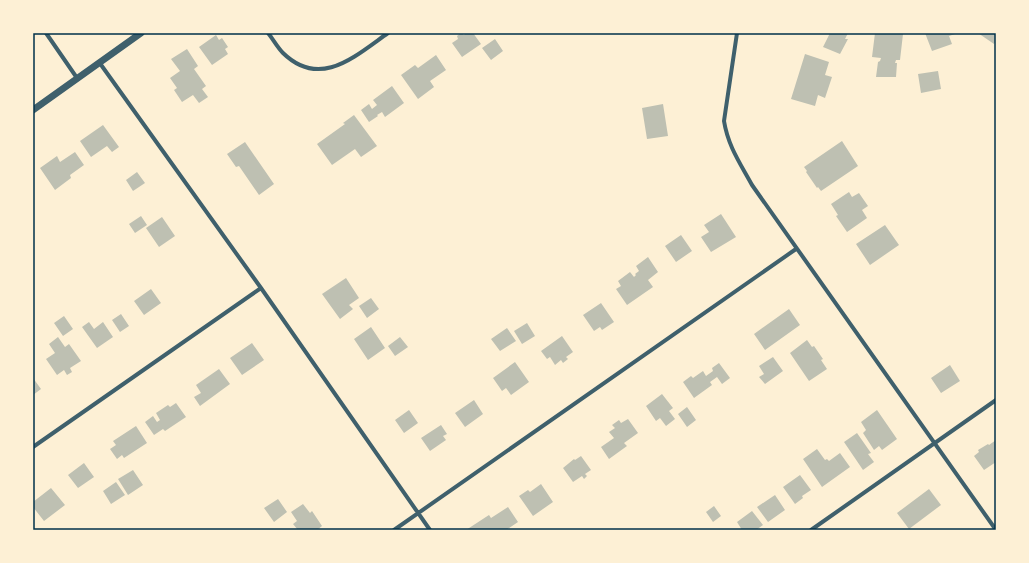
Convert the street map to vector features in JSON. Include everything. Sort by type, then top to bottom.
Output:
[{"type":"street","points":[[46,33],[77,78]]},
{"type":"street","points":[[33,110],[141,33]]},
{"type":"street","points":[[268,33],[282,52],[291,60],[302,67],[315,70],[329,69],[343,62],[388,33]]},
{"type":"street","points":[[737,33],[726,97],[724,121],[731,148],[752,185],[796,249],[996,530]]},
{"type":"street","points":[[99,62],[261,288],[430,530]]},
{"type":"street","points":[[394,530],[796,249]]},
{"type":"street","points":[[33,447],[261,288]]},
{"type":"street","points":[[811,530],[996,400]]},
{"type":"building","points":[[461,33],[464,35],[466,33],[473,33],[481,44],[462,57],[452,43],[458,39],[457,36]]},
{"type":"building","points":[[830,33],[848,33],[845,39],[848,39],[840,54],[823,47]]},
{"type":"building","points":[[875,33],[903,34],[900,60],[896,60],[895,63],[897,63],[896,77],[876,77],[878,62],[881,58],[872,57]]},
{"type":"building","points":[[925,33],[958,33],[949,36],[952,44],[932,51]]},
{"type":"building","points":[[978,33],[996,33],[996,41],[994,44]]},
{"type":"building","points":[[216,35],[219,40],[222,38],[228,47],[225,49],[228,54],[212,65],[199,47]]},
{"type":"building","points":[[495,39],[503,51],[491,60],[482,48]]},
{"type":"building","points":[[187,49],[198,66],[194,69],[206,86],[202,89],[208,97],[199,103],[193,95],[182,102],[174,90],[177,88],[170,78],[180,71],[171,59]]},
{"type":"building","points":[[805,54],[829,62],[825,75],[832,77],[825,98],[818,95],[815,106],[791,99]]},
{"type":"building","points":[[436,55],[446,70],[430,81],[434,87],[418,99],[401,75],[415,65],[418,68]]},
{"type":"building","points":[[938,71],[941,89],[921,93],[918,74]]},
{"type":"building","points":[[392,86],[404,103],[385,117],[382,112],[369,122],[361,110],[369,104],[372,109],[377,105],[373,100]]},
{"type":"building","points":[[663,104],[668,136],[647,139],[642,108]]},
{"type":"building","points":[[354,115],[377,146],[361,157],[355,149],[332,165],[317,144],[345,124],[343,123]]},
{"type":"building","points":[[103,125],[119,147],[112,152],[107,146],[91,157],[80,141]]},
{"type":"building","points":[[842,141],[858,166],[821,191],[818,187],[817,188],[804,167]]},
{"type":"building","points":[[245,142],[274,184],[259,195],[239,166],[236,167],[227,154]]},
{"type":"building","points":[[75,152],[84,165],[70,175],[71,178],[55,190],[40,168],[57,156],[60,162]]},
{"type":"building","points":[[137,172],[145,183],[133,191],[126,180]]},
{"type":"building","points":[[849,192],[852,197],[859,193],[868,206],[862,210],[867,218],[847,232],[836,216],[838,215],[831,204]]},
{"type":"building","points":[[721,214],[736,237],[711,252],[701,237],[709,232],[704,225]]},
{"type":"building","points":[[141,216],[147,225],[135,233],[129,224]]},
{"type":"building","points":[[162,217],[175,236],[159,247],[146,228]]},
{"type":"building","points":[[885,225],[899,245],[870,265],[856,244]]},
{"type":"building","points":[[681,235],[692,251],[676,262],[665,246]]},
{"type":"building","points":[[648,257],[658,272],[648,280],[653,287],[627,305],[616,289],[621,286],[618,281],[630,272],[634,277],[639,271],[636,266]]},
{"type":"building","points":[[346,278],[359,298],[349,305],[353,309],[340,319],[322,294]]},
{"type":"building","points":[[151,289],[161,303],[144,315],[134,301]]},
{"type":"building","points":[[371,298],[379,309],[367,318],[359,306]]},
{"type":"building","points":[[601,303],[614,322],[602,330],[600,327],[594,331],[583,315]]},
{"type":"building","points":[[789,309],[800,325],[765,350],[754,334]]},
{"type":"building","points":[[121,314],[129,326],[120,332],[112,320]]},
{"type":"building","points":[[64,316],[73,329],[63,336],[54,323]]},
{"type":"building","points":[[89,322],[94,329],[103,322],[113,337],[97,348],[82,327]]},
{"type":"building","points":[[527,323],[535,336],[522,344],[514,331]]},
{"type":"building","points":[[371,327],[385,348],[368,360],[354,339]]},
{"type":"building","points":[[507,328],[516,341],[500,351],[491,339]]},
{"type":"building","points":[[562,336],[573,352],[566,357],[568,359],[563,363],[561,360],[555,365],[550,357],[547,359],[541,351]]},
{"type":"building","points":[[58,337],[65,347],[69,344],[81,361],[70,368],[72,372],[67,375],[64,370],[57,375],[46,359],[55,353],[49,344]]},
{"type":"building","points":[[400,337],[408,347],[395,356],[388,346]]},
{"type":"building","points":[[807,340],[812,347],[814,346],[823,359],[821,360],[827,369],[809,381],[790,353]]},
{"type":"building","points":[[252,343],[264,360],[242,375],[230,358]]},
{"type":"building","points":[[773,357],[783,371],[765,384],[759,377],[764,374],[759,366]]},
{"type":"building","points":[[515,362],[529,382],[511,395],[506,388],[502,391],[493,378]]},
{"type":"building","points":[[719,363],[730,378],[722,384],[717,377],[710,382],[712,385],[694,398],[683,382],[691,376],[693,378],[703,371],[706,376],[713,371],[712,368]]},
{"type":"building","points":[[950,365],[960,381],[941,393],[931,378]]},
{"type":"building","points":[[219,369],[230,384],[200,406],[194,397],[201,393],[196,385]]},
{"type":"building","points":[[33,378],[41,389],[33,395]]},
{"type":"building","points":[[662,394],[673,408],[669,411],[675,419],[666,426],[660,418],[656,421],[646,406]]},
{"type":"building","points":[[474,400],[483,414],[465,427],[455,413]]},
{"type":"building","points":[[176,403],[186,417],[165,431],[163,429],[154,435],[145,422],[153,416],[157,422],[160,420],[156,413],[168,405],[170,407]]},
{"type":"building","points":[[687,407],[696,420],[687,427],[678,414]]},
{"type":"building","points":[[409,410],[418,423],[404,433],[395,420]]},
{"type":"building","points":[[877,410],[897,439],[882,450],[879,446],[874,450],[863,433],[866,430],[861,422]]},
{"type":"building","points":[[628,419],[638,433],[624,443],[627,446],[609,459],[601,447],[614,438],[609,432],[615,428],[612,425],[619,420],[621,423]]},
{"type":"building","points":[[441,425],[447,434],[443,436],[446,440],[430,451],[421,438]]},
{"type":"building","points":[[136,426],[147,443],[124,458],[122,455],[117,459],[110,449],[116,445],[113,441]]},
{"type":"building","points":[[857,433],[871,453],[868,454],[874,462],[863,470],[844,442]]},
{"type":"building","points":[[996,440],[996,462],[984,470],[974,456],[979,452],[978,450]]},
{"type":"building","points":[[817,449],[825,460],[827,459],[829,461],[840,453],[850,467],[822,487],[803,459]]},
{"type":"building","points":[[581,456],[591,470],[585,474],[587,476],[584,479],[582,476],[573,482],[563,468],[574,459],[575,460]]},
{"type":"building","points":[[84,463],[94,477],[78,488],[68,475]]},
{"type":"building","points":[[133,470],[143,485],[128,495],[118,479]]},
{"type":"building","points":[[800,475],[811,490],[802,496],[803,498],[795,504],[783,487]]},
{"type":"building","points":[[116,482],[125,495],[111,504],[103,491]]},
{"type":"building","points":[[541,484],[553,502],[533,516],[519,496],[528,490],[530,492]]},
{"type":"building","points":[[51,488],[65,505],[44,521],[33,507],[33,502]]},
{"type":"building","points":[[929,489],[941,505],[909,529],[897,513]]},
{"type":"building","points":[[775,495],[785,510],[768,522],[757,507]]},
{"type":"building","points":[[278,499],[287,512],[274,522],[264,508]]},
{"type":"building","points":[[303,504],[310,513],[312,511],[322,526],[317,530],[298,530],[293,524],[297,521],[291,512]]},
{"type":"building","points":[[714,506],[721,516],[713,522],[706,512]]},
{"type":"building","points":[[508,507],[518,522],[506,530],[466,530],[489,515],[491,518]]},
{"type":"building","points":[[752,511],[763,525],[756,530],[742,530],[737,522]]}]
